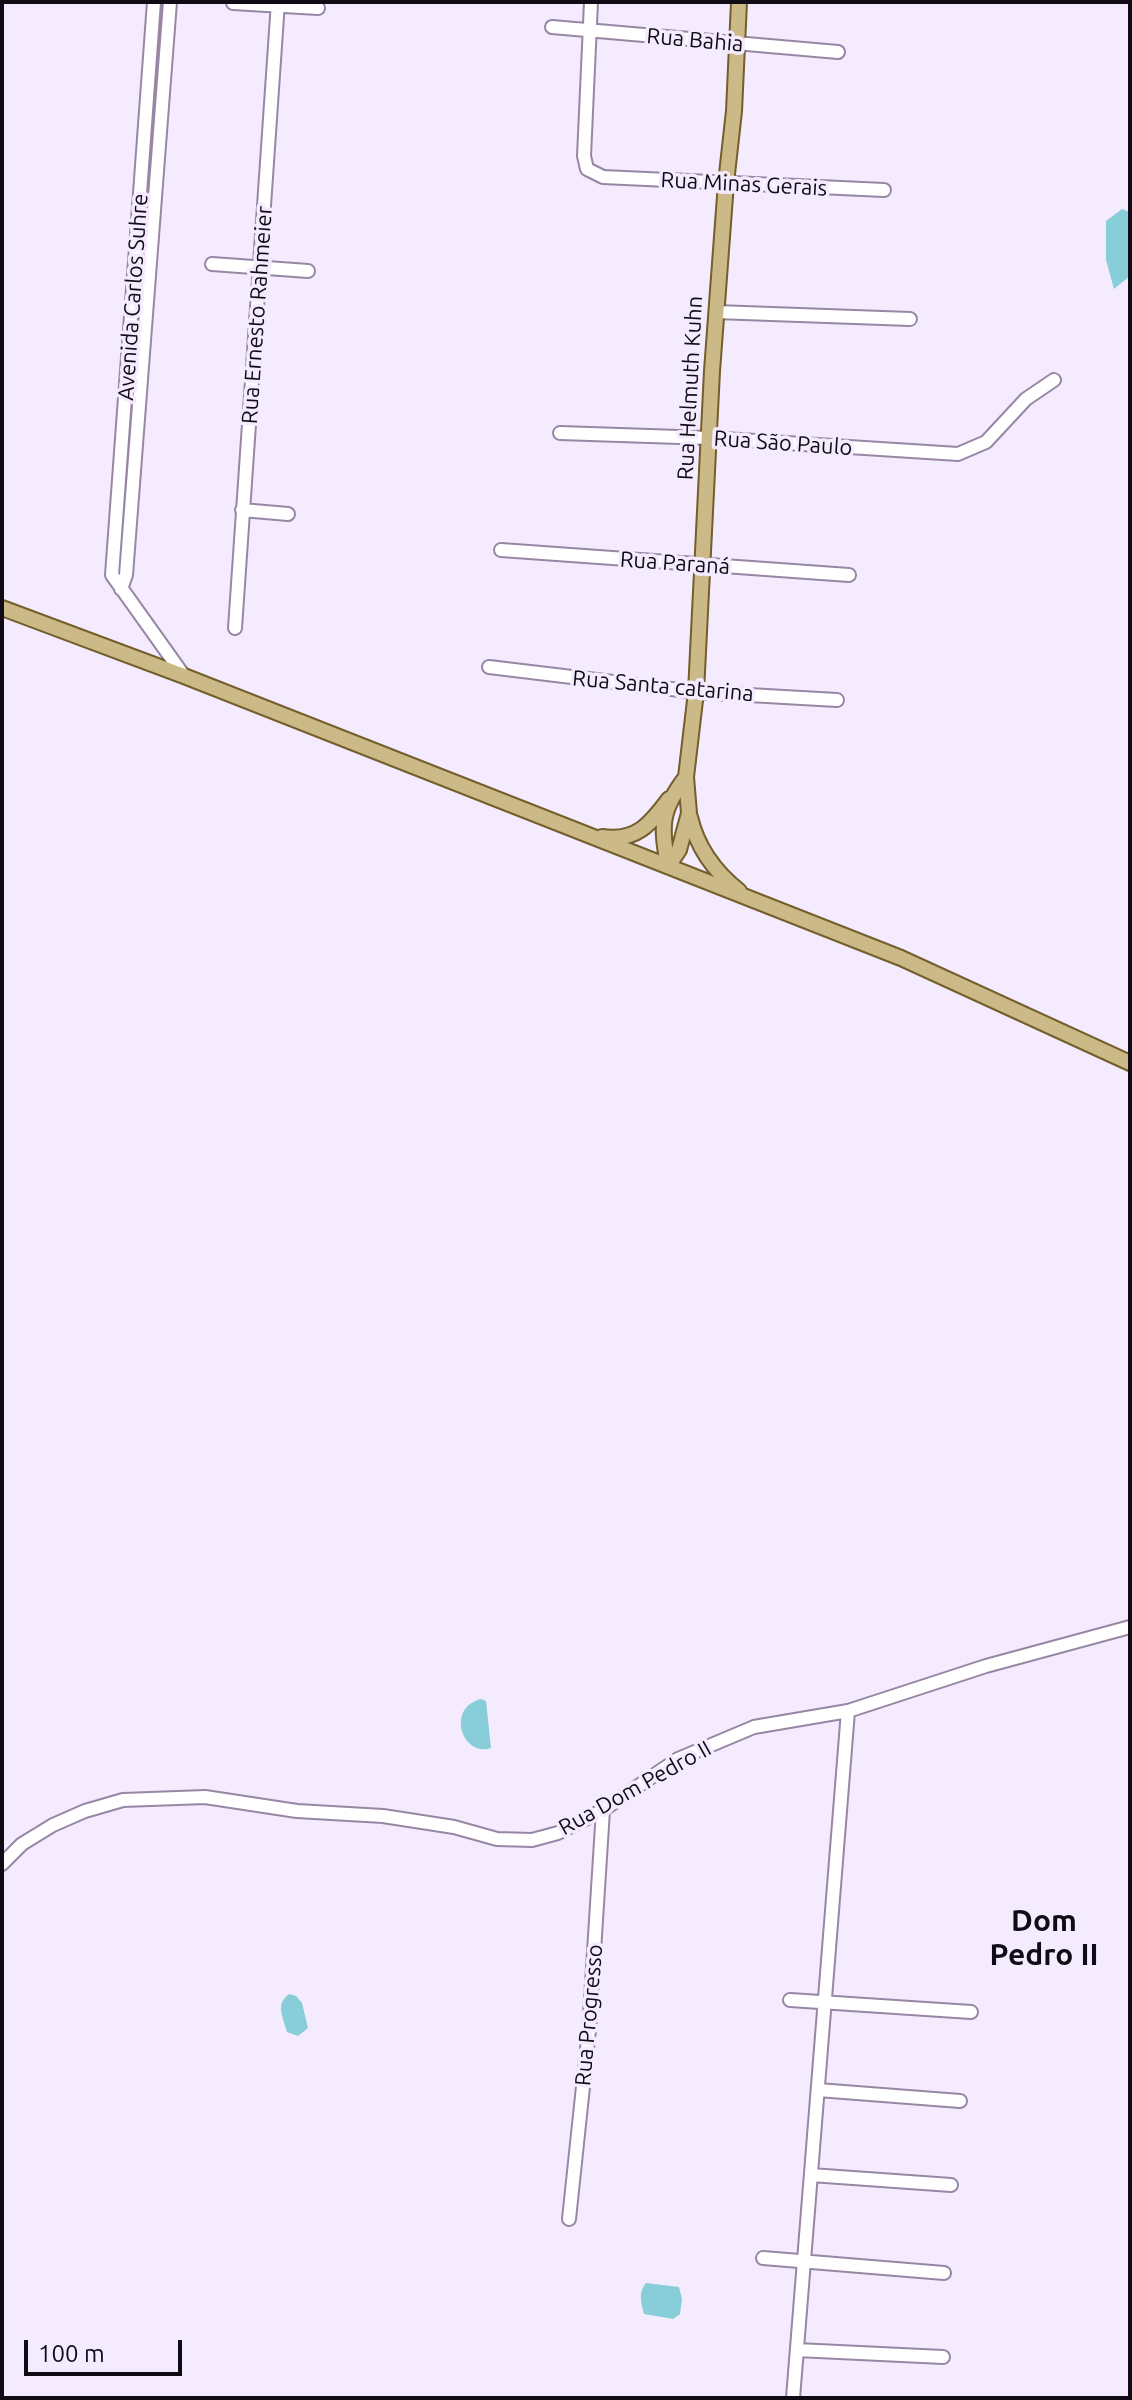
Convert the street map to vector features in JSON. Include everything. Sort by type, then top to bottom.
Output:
[{"type":"main road","name":"Rua Helmuth Kuhn","points":[[668,866],[679,850],[689,813],[686,777],[696,692],[716,312],[734,111],[739,2]]},
{"type":"main road","points":[[2,608],[184,676],[901,958],[1130,1063]]},
{"type":"main road","points":[[589,835],[611,838],[634,834],[653,822],[686,777]]},
{"type":"main road","points":[[668,866],[663,838],[669,799]]},
{"type":"main road","points":[[689,813],[694,834],[705,855],[737,889],[756,902]]},
{"type":"street","name":"Avenida Carlos Suhre","points":[[154,2],[112,575],[184,676]]},
{"type":"street","name":"Avenida Carlos Suhre","points":[[121,589],[126,575],[170,2]]},
{"type":"street","points":[[589,31],[591,2]]},
{"type":"street","points":[[233,3],[318,8]]},
{"type":"street","name":"Rua Ernesto Rahmeier","points":[[235,628],[278,4]]},
{"type":"street","name":"Rua Bahia","points":[[552,27],[838,52]]},
{"type":"street","name":"Rua Minas Gerais","points":[[589,31],[584,156],[587,169],[603,177],[884,190]]},
{"type":"street","points":[[136,255],[152,256]]},
{"type":"street","points":[[212,264],[308,271]]},
{"type":"street","points":[[716,312],[910,319]]},
{"type":"street","name":"Rua São Paulo","points":[[560,433],[709,438],[958,454],[986,442],[1026,399],[1054,380]]},
{"type":"street","points":[[242,510],[288,514]]},
{"type":"street","name":"Rua Paraná","points":[[501,550],[849,575]]},
{"type":"street","name":"Rua Santa catarina","points":[[489,667],[696,692],[837,700]]},
{"type":"street","name":"Rua Dom Pedro II","points":[[2,1864],[22,1844],[53,1825],[85,1811],[123,1800],[205,1797],[297,1811],[383,1816],[454,1827],[497,1839],[532,1840],[558,1833],[603,1810],[678,1759],[754,1727],[848,1711],[986,1666],[1130,1627]]},
{"type":"street","points":[[793,2398],[848,1711]]},
{"type":"street","name":"Rua Progresso","points":[[569,2219],[589,2030],[603,1810]]},
{"type":"street","points":[[790,2000],[971,2012]]},
{"type":"street","points":[[818,2090],[960,2101]]},
{"type":"street","points":[[811,2175],[951,2185]]},
{"type":"street","points":[[763,2258],[944,2273]]},
{"type":"street","points":[[797,2350],[943,2357]]},
{"type":"water","points":[[1122,209],[1130,212],[1130,276],[1114,289],[1106,260],[1106,221]]},
{"type":"water","points":[[481,1699],[486,1701],[491,1748],[473,1746],[462,1731],[463,1712]]},
{"type":"water","points":[[289,1994],[302,2003],[308,2028],[298,2036],[287,2032],[282,2016],[282,2002]]},
{"type":"water","points":[[646,2283],[679,2287],[682,2299],[680,2314],[673,2319],[644,2314],[641,2294]]},
{"type":"district","name":"Dom Pedro II","points":[[1044,1938]]}]
